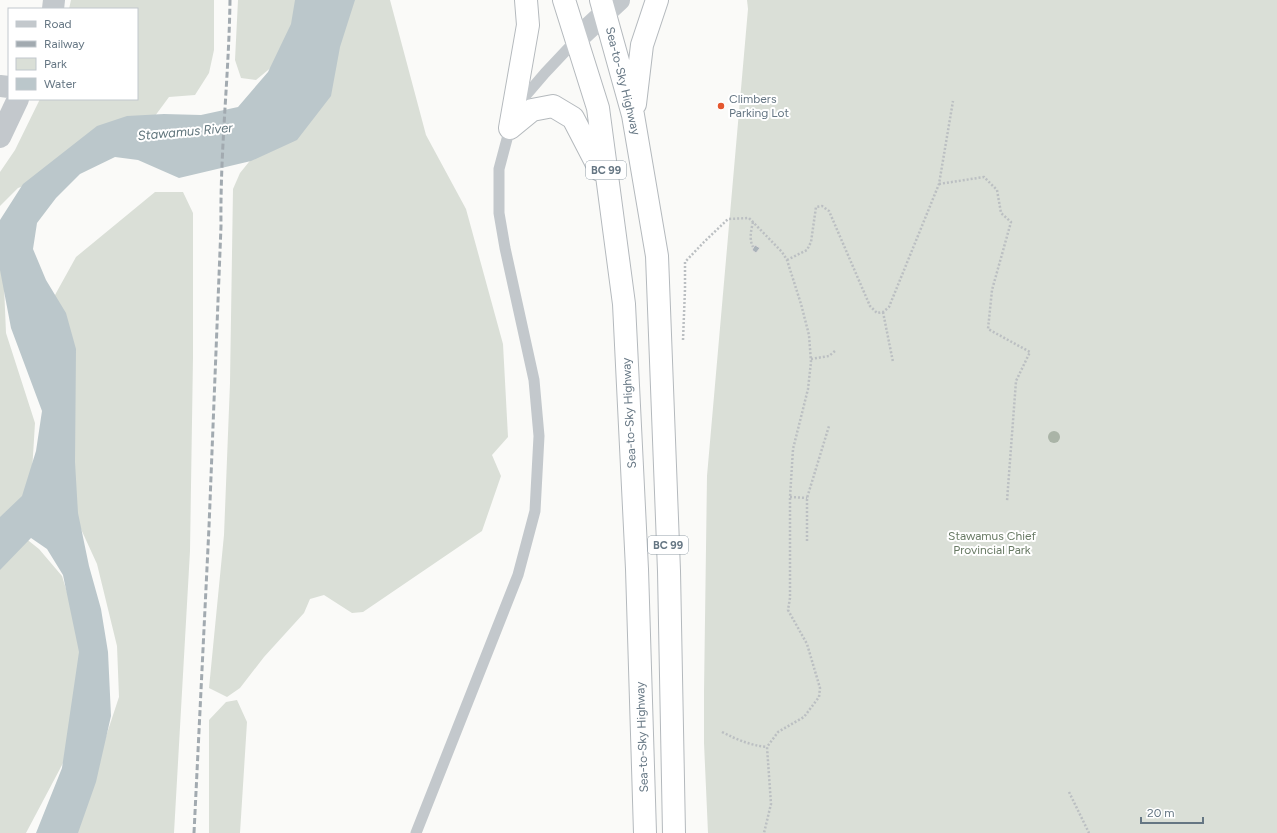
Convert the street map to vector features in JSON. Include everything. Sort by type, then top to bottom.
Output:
[{"type":"highway","points":[[510,128],[528,25],[526,0]]},
{"type":"highway","name":"Sea-to-Sky Highway","points":[[564,0],[598,108],[624,304],[637,569],[645,833]]},
{"type":"highway","points":[[634,115],[642,45],[657,0]]},
{"type":"highway","name":"Sea-to-Sky Highway","points":[[608,4],[634,115],[657,256],[669,571],[674,833]]},
{"type":"highway","points":[[510,128],[532,110],[553,106],[573,118],[608,185]]},
{"type":"street","points":[[577,39],[608,4]]},
{"type":"street","points":[[0,137],[18,100]]},
{"type":"lane","points":[[416,833],[518,575],[534,511],[539,436],[534,380],[505,248],[499,213],[499,169],[510,128],[521,102],[545,73],[577,39]]},
{"type":"path","points":[[787,260],[807,250],[811,242],[816,207],[822,206],[829,211],[870,306],[877,313],[883,312],[889,307],[939,184],[953,101]]},
{"type":"path","points":[[939,184],[984,177],[997,190],[1001,213],[1011,222],[992,290],[988,329],[1030,352],[1016,381],[1006,501]]},
{"type":"path","points":[[728,219],[749,218],[782,252],[787,260],[809,335],[811,359],[808,389],[793,449],[790,497],[790,598],[788,610],[807,644],[820,688],[819,697],[804,717],[778,732],[767,747],[771,804],[764,833]]},
{"type":"path","points":[[753,222],[750,234],[751,243],[754,247]]},
{"type":"path","points":[[883,312],[893,362]]},
{"type":"path","points":[[811,359],[829,356],[835,351]]},
{"type":"path","points":[[807,541],[807,498],[828,426]]},
{"type":"path","points":[[790,497],[807,498]]},
{"type":"path","points":[[722,732],[747,744],[767,747]]},
{"type":"path","points":[[1069,792],[1089,833]]},
{"type":"green space","points":[[71,0],[214,0],[214,50],[209,73],[195,95],[169,97],[152,120],[43,179],[18,188],[0,206],[0,172],[15,150],[40,100],[138,100],[138,8],[69,8]]},
{"type":"green space","points":[[238,0],[307,0],[285,56],[256,80],[241,78],[235,60]]},
{"type":"green space","points":[[343,0],[390,0],[426,135],[466,209],[503,344],[508,437],[492,455],[501,476],[482,531],[363,612],[352,613],[324,595],[310,599],[304,613],[264,657],[240,688],[227,697],[209,688],[224,535],[230,383],[233,189],[240,173],[262,146]]},
{"type":"green space","name":"Stawamus Chief Provincial Park","points":[[747,0],[1277,0],[1277,833],[708,833],[704,743],[707,476],[748,9]]},
{"type":"green space","points":[[155,192],[183,192],[193,213],[193,357],[190,551],[174,833],[74,833],[119,697],[117,646],[97,564],[69,503],[50,304],[76,257]]},
{"type":"green space","points":[[0,233],[2,238],[6,333],[35,423],[30,504],[0,527]]},
{"type":"green space","points":[[24,537],[39,549],[62,576],[86,653],[71,748],[26,833],[0,833],[0,543]]},
{"type":"green space","points":[[237,700],[247,722],[240,833],[209,833],[209,720],[226,702]]},
{"type":"water","name":"Stawamus River","points":[[295,0],[355,0],[340,47],[331,96],[297,140],[251,161],[179,178],[138,160],[115,157],[80,174],[56,198],[37,223],[33,249],[46,280],[66,313],[76,349],[75,462],[78,513],[89,566],[101,609],[108,652],[111,716],[96,782],[78,833],[36,833],[62,768],[79,652],[63,575],[47,549],[31,538],[0,570],[0,517],[22,496],[36,451],[42,411],[11,328],[0,270],[0,220],[23,184],[97,126],[127,116],[164,114],[201,115],[238,107],[268,72],[291,24]]},
{"type":"building","points":[[755,245],[760,248],[756,253],[752,250]]},
{"type":"railway","points":[[194,833],[209,527],[222,169],[230,0]]},
{"type":"place","name":"Climbers Parking Lot","points":[[721,106]]}]
